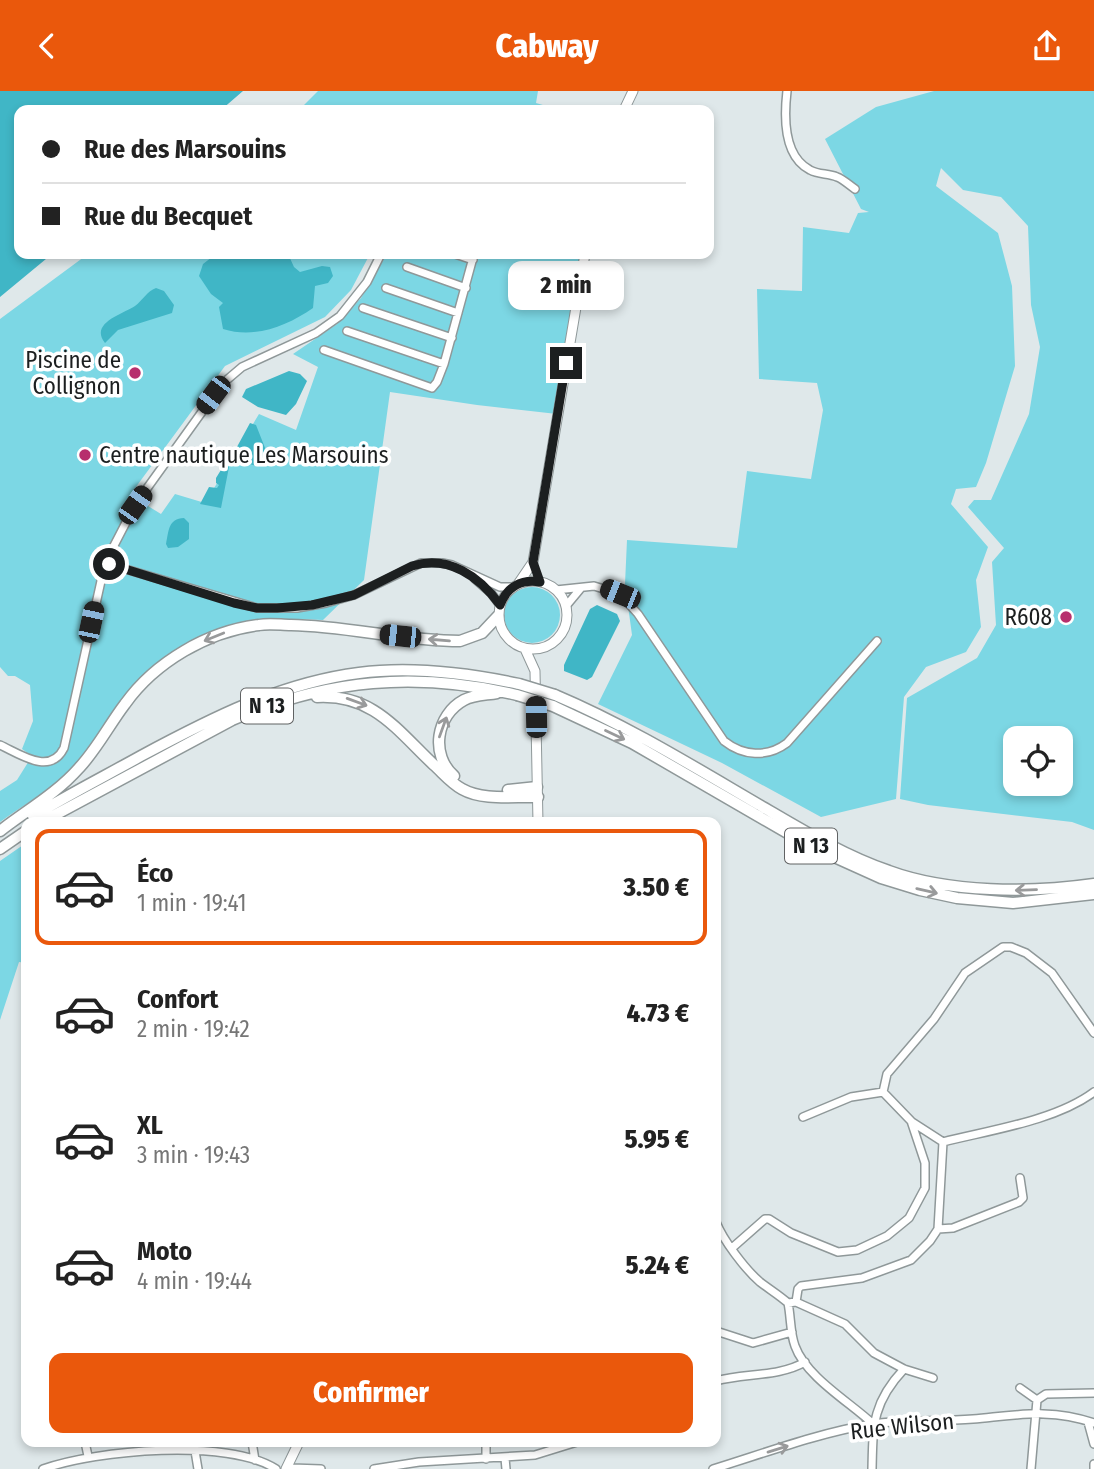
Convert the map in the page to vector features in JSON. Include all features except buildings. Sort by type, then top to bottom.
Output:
[{"type":"highway","points":[[21,817],[66,782],[91,754],[126,702],[153,674],[203,642],[227,632],[260,625],[307,625],[460,641],[482,633],[499,611]]},
{"type":"highway","name":"N 13","points":[[28,817],[210,719],[283,690],[326,678],[362,673],[420,671],[481,676],[637,733],[811,836],[859,860],[891,872],[961,886],[1009,890],[1094,884]]},
{"type":"highway","name":"N 13","points":[[51,817],[232,720],[289,698],[357,684],[399,681],[448,683],[505,692],[518,689]]},
{"type":"highway","points":[[505,692],[466,699],[450,711],[439,732],[438,746],[450,772],[473,788],[537,792]]},
{"type":"highway","points":[[289,698],[334,696],[360,702],[387,720],[461,789],[488,796],[537,792]]},
{"type":"highway","name":"N 13","points":[[554,701],[810,846],[881,878],[957,898],[1013,903],[1094,894]]},
{"type":"highway","points":[[0,833],[21,817]]},
{"type":"highway","name":"N 13","points":[[0,833],[21,821]]},
{"type":"highway","points":[[0,849],[21,834]]},
{"type":"main road","points":[[515,585],[530,580],[556,590],[566,606],[566,623],[558,639],[545,647],[525,649],[509,640],[503,633],[499,611],[504,596],[533,562],[584,259]]},
{"type":"main road","points":[[533,562],[540,582]]},
{"type":"main road","points":[[535,671],[545,647]]},
{"type":"main road","points":[[525,649],[535,671],[538,817]]},
{"type":"main road","points":[[287,1467],[297,1447]]},
{"type":"street","points":[[787,91],[786,131],[798,160],[807,169],[836,177],[855,189]]},
{"type":"street","points":[[0,745],[42,762],[54,760],[63,751],[105,563],[135,505],[222,384],[242,367],[316,333],[340,316],[367,282],[378,259]]},
{"type":"street","points":[[324,350],[432,388],[444,364],[473,259]]},
{"type":"street","points":[[407,267],[466,288]]},
{"type":"street","points":[[386,288],[458,313]]},
{"type":"street","points":[[363,308],[452,338]]},
{"type":"street","points":[[347,331],[444,364]]},
{"type":"street","points":[[105,563],[257,608],[297,608],[326,603],[354,595],[421,563],[452,565],[500,587],[515,585]]},
{"type":"street","points":[[472,576],[491,593],[499,611]]},
{"type":"street","points":[[556,590],[594,586],[620,594],[631,605],[724,741],[746,753],[768,752],[787,743],[877,641]]},
{"type":"street","points":[[566,606],[582,587]]},
{"type":"street","points":[[883,1092],[887,1074],[934,1019],[965,973],[1003,947],[1026,953],[1052,973],[1094,1033]]},
{"type":"street","points":[[803,1117],[851,1097],[883,1092]]},
{"type":"street","points":[[883,1092],[911,1121],[943,1142],[1042,1116],[1081,1102],[1094,1092]]},
{"type":"street","points":[[732,1248],[769,1219],[790,1233],[838,1252],[857,1250],[887,1237],[909,1218],[925,1188],[925,1163],[911,1121]]},
{"type":"street","points":[[873,1424],[838,1397],[805,1363],[795,1347],[792,1303],[801,1286],[862,1278],[911,1260],[930,1241],[937,1229],[943,1142]]},
{"type":"street","points":[[937,1229],[953,1228],[1019,1202],[1023,1198],[1020,1178]]},
{"type":"street","points":[[721,1235],[758,1280],[792,1303],[845,1324],[874,1353],[904,1369],[933,1378]]},
{"type":"street","points":[[721,1333],[752,1343],[792,1332]]},
{"type":"street","points":[[721,1380],[778,1372],[805,1363]]},
{"type":"street","points":[[872,1469],[873,1424],[882,1399],[904,1369]]},
{"type":"street","points":[[1020,1388],[1037,1400]]},
{"type":"street","points":[[1031,1469],[1037,1400],[1046,1394],[1094,1394]]},
{"type":"street","name":"Rue Wilson","points":[[713,1469],[811,1439],[873,1424],[973,1419],[1035,1412],[1069,1415],[1091,1422]]},
{"type":"street","points":[[1091,1422],[1094,1438]]},
{"type":"street","points":[[86,1447],[88,1456]]},
{"type":"street","points":[[253,1447],[255,1460]]},
{"type":"street","points":[[486,1447],[486,1459]]},
{"type":"street","points":[[374,1469],[419,1461],[535,1455],[556,1447]]},
{"type":"street","points":[[195,1451],[198,1469]]},
{"type":"street","points":[[43,1469],[88,1456],[195,1451],[217,1452],[255,1460],[276,1469]]},
{"type":"street","points":[[505,1458],[506,1469]]},
{"type":"street","points":[[450,1459],[450,1469]]},
{"type":"street","points":[[287,1467],[321,1469]]},
{"type":"shaded area","points":[[0,91],[243,91],[227,105],[14,105],[14,259],[46,259],[0,297]]},
{"type":"shaded area","points":[[318,91],[538,91],[536,103],[543,105],[304,105]]},
{"type":"shaded area","points":[[934,91],[1094,91],[1094,830],[1072,822],[928,805],[900,799],[907,698],[977,658],[996,625],[992,562],[1004,548],[968,507],[974,500],[991,500],[1029,414],[1040,347],[1031,305],[1028,226],[1001,197],[963,190],[941,168],[936,186],[998,233],[1012,286],[1015,366],[986,463],[976,487],[956,489],[951,504],[988,547],[976,580],[981,627],[966,652],[926,667],[904,697],[896,799],[821,817],[722,763],[598,704],[632,635],[625,584],[627,540],[737,548],[747,471],[811,479],[823,410],[817,383],[759,379],[757,289],[802,291],[803,227],[849,233],[858,213],[869,212],[861,209],[825,139],[876,107]]},
{"type":"shaded area","points":[[81,259],[367,259],[351,290],[325,317],[225,366],[130,495],[161,514],[175,494],[205,503],[259,414],[296,430],[318,367],[293,354],[337,324],[361,298],[384,259],[584,259],[557,414],[390,392],[364,580],[323,620],[264,621],[237,626],[185,645],[161,660],[139,679],[119,702],[77,764],[50,788],[0,822],[0,791],[17,780],[32,756],[22,749],[33,721],[30,685],[15,676],[8,676],[0,667],[0,319]]},
{"type":"shaded area","points":[[210,259],[290,259],[300,272],[322,266],[330,267],[333,276],[328,283],[315,286],[313,308],[303,314],[270,329],[235,332],[223,329],[219,307],[223,303],[211,294],[199,276],[203,264]]},
{"type":"shaded area","points":[[156,288],[164,291],[174,305],[172,313],[118,330],[105,343],[101,336],[104,325],[135,306]]},
{"type":"shaded area","points":[[289,371],[300,374],[307,381],[296,404],[286,415],[258,407],[242,397],[246,389]]},
{"type":"shaded area","points":[[250,423],[256,425],[269,458],[256,466],[232,456]]},
{"type":"shaded area","points":[[224,465],[229,467],[221,508],[200,504],[209,487],[217,488],[219,485],[216,478]]},
{"type":"shaded area","points":[[184,518],[189,523],[189,539],[178,547],[168,548],[166,544],[170,526]]},
{"type":"shaded area","points":[[526,587],[538,587],[548,591],[556,599],[560,615],[556,631],[548,639],[538,643],[526,643],[516,639],[508,631],[504,621],[504,609],[508,599],[516,591]]},
{"type":"shaded area","points":[[597,605],[617,614],[620,621],[592,677],[587,680],[564,671],[564,665],[590,609]]},
{"type":"shaded area","points":[[21,846],[21,962],[0,1020],[0,861]]},
{"type":"place","name":"Piscine de Collignon","points":[[135,373]]},
{"type":"place","name":"Centre nautique Les Marsouins","points":[[85,455]]},
{"type":"place","name":"R608","points":[[1066,617]]},
{"type":"route","points":[[109,564],[234,603],[257,608],[297,608],[354,595],[421,563],[442,563],[452,565],[472,576],[500,605],[508,591],[518,584],[530,580],[540,582],[533,562],[566,363]]}]
